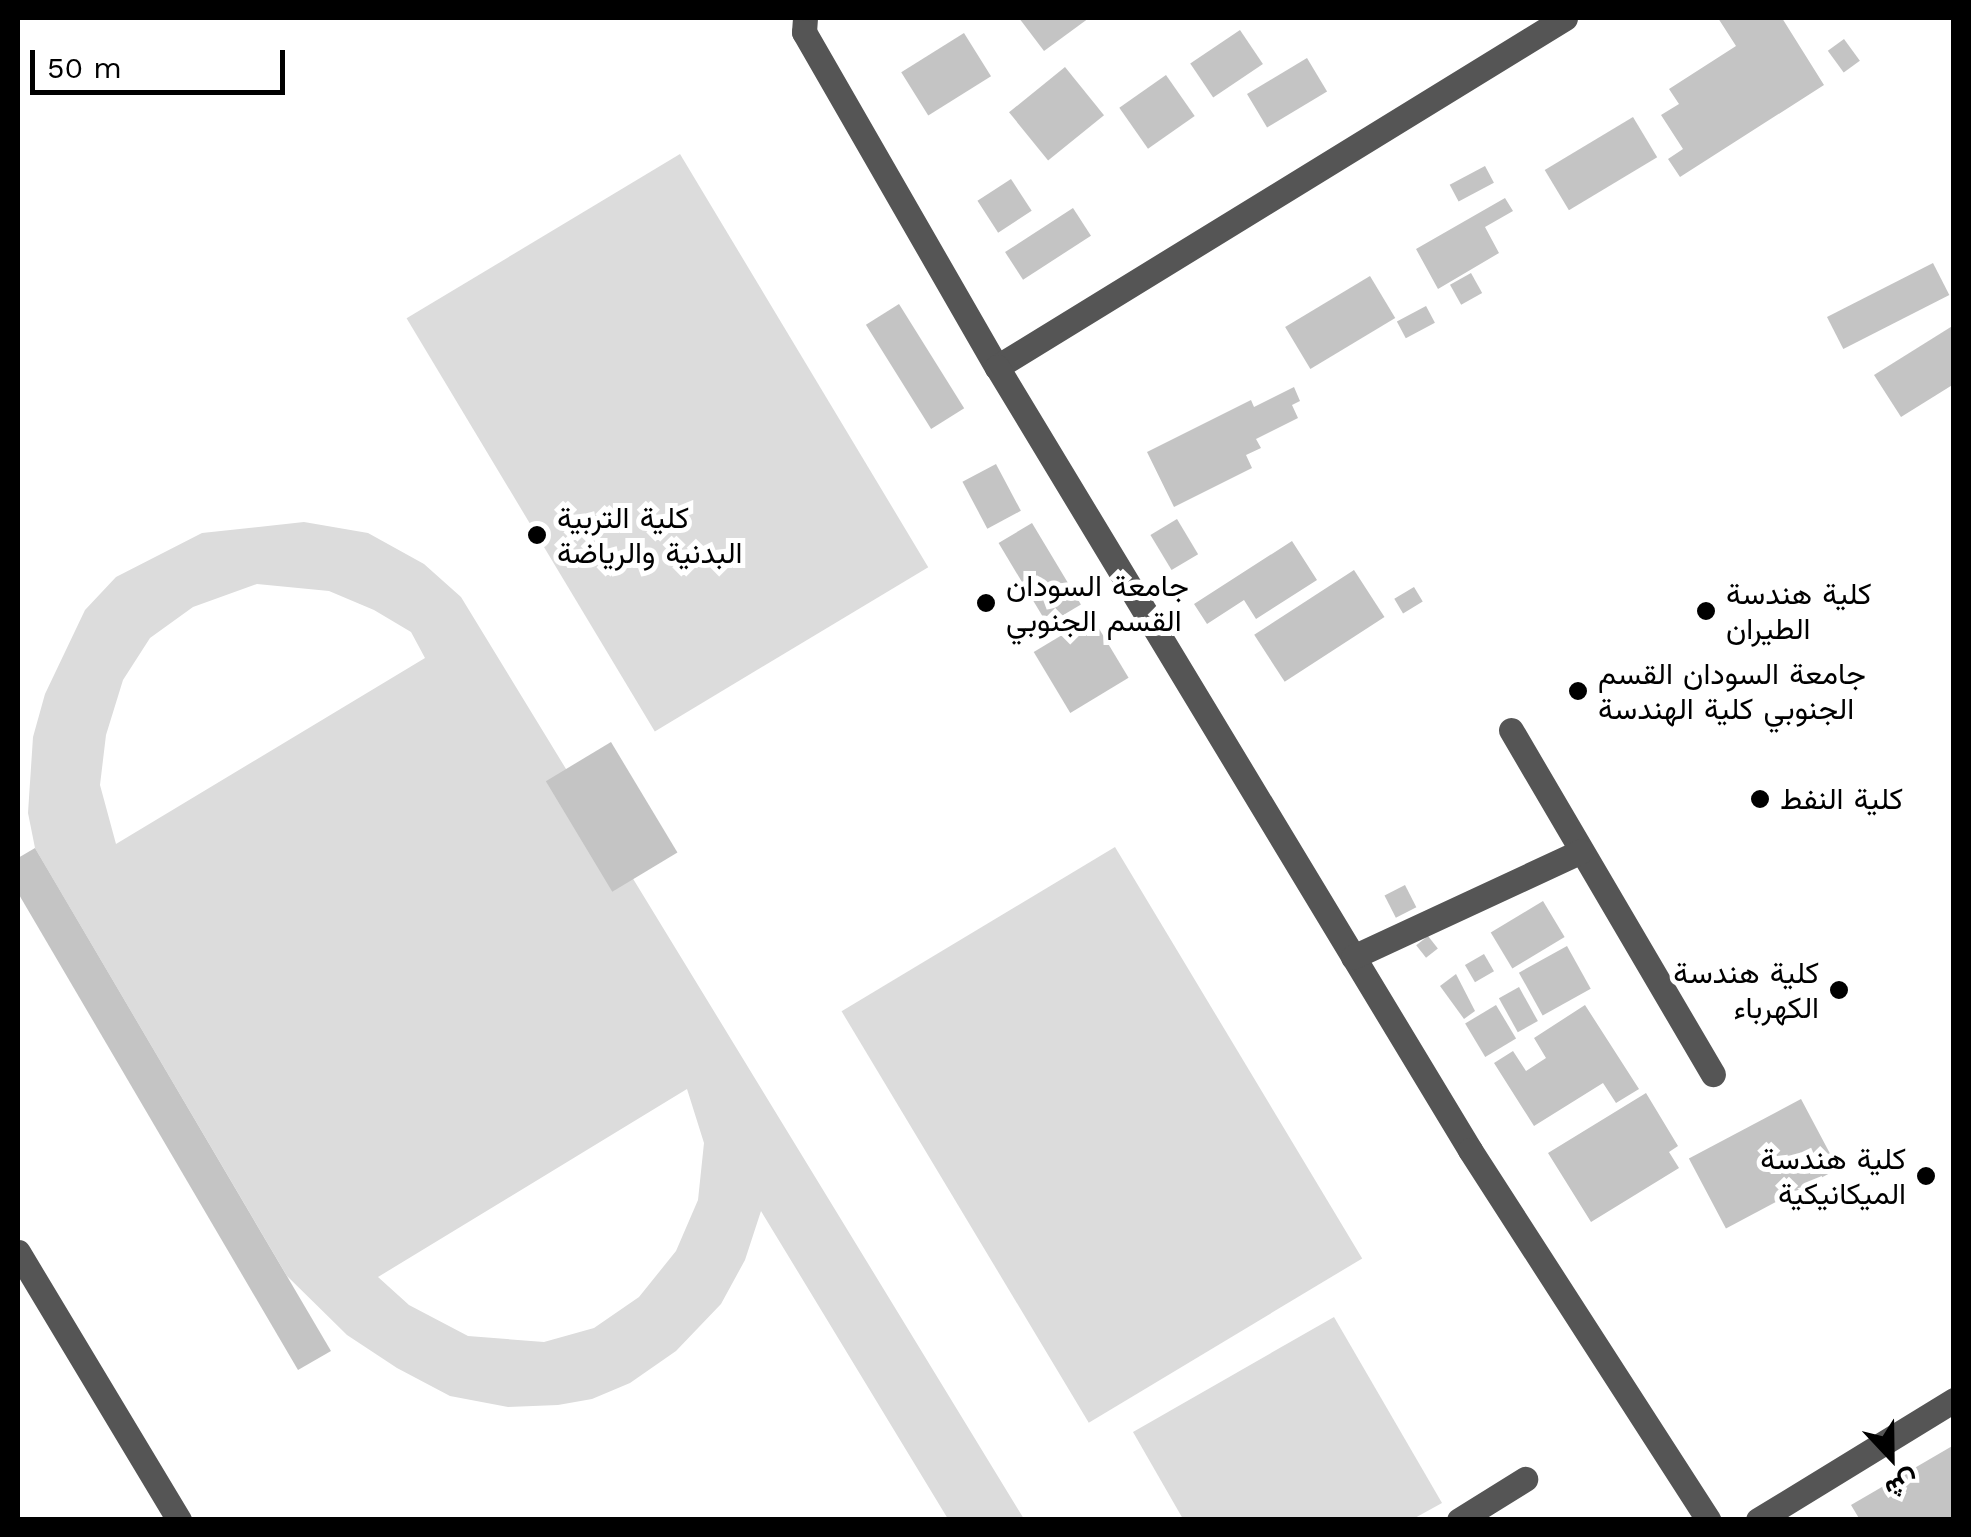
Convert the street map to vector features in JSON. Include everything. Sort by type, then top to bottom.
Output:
[{"type":"street","points":[[805,18],[804,32],[997,367],[1470,1150],[1708,1520]]},
{"type":"street","points":[[997,367],[1565,18]]},
{"type":"street","points":[[1510,730],[1713,1074]]},
{"type":"street","points":[[1353,956],[1582,851]]},
{"type":"street","points":[[18,1252],[179,1520]]},
{"type":"street","points":[[1758,1520],[1954,1400]]},
{"type":"street","points":[[1459,1520],[1525,1479]]},
{"type":"shaded area","points":[[680,154],[928,567],[655,731],[407,318]]},
{"type":"shaded area","points":[[304,522],[368,533],[424,564],[461,597],[1024,1519],[948,1519],[761,1211],[745,1260],[721,1304],[676,1351],[630,1383],[592,1399],[558,1405],[508,1407],[450,1396],[347,1335],[287,1276],[35,848],[28,813],[33,737],[45,694],[85,610],[116,577],[202,533]],"holes":[[[257,584],[329,591],[374,610],[411,632],[425,658],[116,844],[100,785],[106,735],[123,680],[150,638],[193,607]],[[687,1089],[704,1143],[698,1200],[676,1251],[639,1297],[594,1328],[544,1342],[468,1336],[409,1305],[378,1277]]]},
{"type":"shaded area","points":[[1115,847],[1362,1258],[1089,1423],[842,1011]]},
{"type":"shaded area","points":[[1334,1317],[1442,1503],[1413,1519],[1183,1519],[1133,1432]]},
{"type":"building","points":[[1019,18],[1089,18],[1044,51]]},
{"type":"building","points":[[1718,18],[1782,18],[1824,85],[1680,177],[1668,159],[1683,149],[1661,115],[1679,104],[1669,89],[1736,46]]},
{"type":"building","points":[[1240,30],[1263,64],[1213,98],[1190,64]]},
{"type":"building","points":[[964,33],[991,76],[928,115],[901,72]]},
{"type":"building","points":[[1844,39],[1860,61],[1844,73],[1828,51]]},
{"type":"building","points":[[1307,58],[1327,91],[1267,127],[1247,94]]},
{"type":"building","points":[[1065,67],[1104,115],[1048,160],[1009,112]]},
{"type":"building","points":[[1166,75],[1195,116],[1148,149],[1119,108]]},
{"type":"building","points":[[1633,117],[1657,157],[1569,210],[1545,170]]},
{"type":"building","points":[[1485,166],[1494,183],[1459,202],[1450,185]]},
{"type":"building","points":[[1011,179],[1032,211],[998,233],[977,201]]},
{"type":"building","points":[[1505,198],[1513,211],[1485,227],[1499,253],[1438,289],[1416,249]]},
{"type":"building","points":[[1073,208],[1091,236],[1023,280],[1005,252]]},
{"type":"building","points":[[1933,263],[1949,295],[1843,349],[1827,317]]},
{"type":"building","points":[[1471,273],[1482,293],[1461,305],[1450,285]]},
{"type":"building","points":[[1370,276],[1395,318],[1310,369],[1285,327]]},
{"type":"building","points":[[899,304],[964,408],[931,429],[866,325]]},
{"type":"building","points":[[1426,306],[1435,323],[1406,338],[1397,321]]},
{"type":"building","points":[[1954,325],[1954,384],[1901,417],[1874,375]]},
{"type":"building","points":[[1294,387],[1300,401],[1292,405],[1298,418],[1256,439],[1261,448],[1246,455],[1252,468],[1174,507],[1147,452],[1251,400],[1254,407]]},
{"type":"building","points":[[996,464],[1021,511],[987,529],[962,482]]},
{"type":"building","points":[[1177,519],[1198,554],[1172,570],[1150,535]]},
{"type":"building","points":[[1032,523],[1081,604],[1047,625],[999,543]]},
{"type":"building","points":[[1292,541],[1317,580],[1256,619],[1244,600],[1207,624],[1194,604]]},
{"type":"building","points":[[1354,570],[1384,617],[1285,682],[1254,635]]},
{"type":"building","points":[[1414,587],[1423,602],[1403,613],[1394,599]]},
{"type":"building","points":[[1092,617],[1129,678],[1070,713],[1034,652]]},
{"type":"building","points":[[611,742],[677,853],[612,892],[546,781]]},
{"type":"building","points":[[35,848],[331,1351],[298,1370],[18,893],[18,858]]},
{"type":"building","points":[[1405,885],[1416,907],[1396,918],[1385,895]]},
{"type":"building","points":[[1543,901],[1565,937],[1512,968],[1491,932]]},
{"type":"building","points":[[1428,936],[1438,949],[1426,958],[1416,945]]},
{"type":"building","points":[[1567,946],[1591,989],[1543,1016],[1519,973]]},
{"type":"building","points":[[1484,954],[1494,971],[1475,982],[1465,965]]},
{"type":"building","points":[[1456,974],[1475,1011],[1464,1019],[1440,986]]},
{"type":"building","points":[[1519,987],[1538,1021],[1518,1032],[1499,998]]},
{"type":"building","points":[[1496,1005],[1516,1038],[1485,1057],[1465,1024]]},
{"type":"building","points":[[1585,1005],[1639,1089],[1616,1103],[1603,1083],[1534,1126],[1494,1063],[1513,1051],[1526,1071],[1546,1058],[1534,1038]]},
{"type":"building","points":[[1646,1093],[1678,1146],[1669,1152],[1679,1168],[1591,1222],[1548,1153]]},
{"type":"building","points":[[1801,1099],[1838,1169],[1726,1228],[1689,1159]]},
{"type":"building","points":[[1954,1445],[1954,1520],[1860,1520],[1851,1505]]},
{"type":"place","name":"كلية التربية البدنية والرياضة","points":[[537,535]]},
{"type":"place","name":"جامعة السودان القسم الجنوبي","points":[[986,603]]},
{"type":"place","name":"كلية هندسة الطيران","points":[[1706,611]]},
{"type":"place","name":"جامعة السودان القسم الجنوبي كلية الهندسة","points":[[1578,691]]},
{"type":"place","name":"كلية النفط","points":[[1760,799]]},
{"type":"place","name":"كلية هندسة الكهرباء","points":[[1839,990]]},
{"type":"place","name":"كلية هندسة الميكانيكية","points":[[1926,1176]]}]
